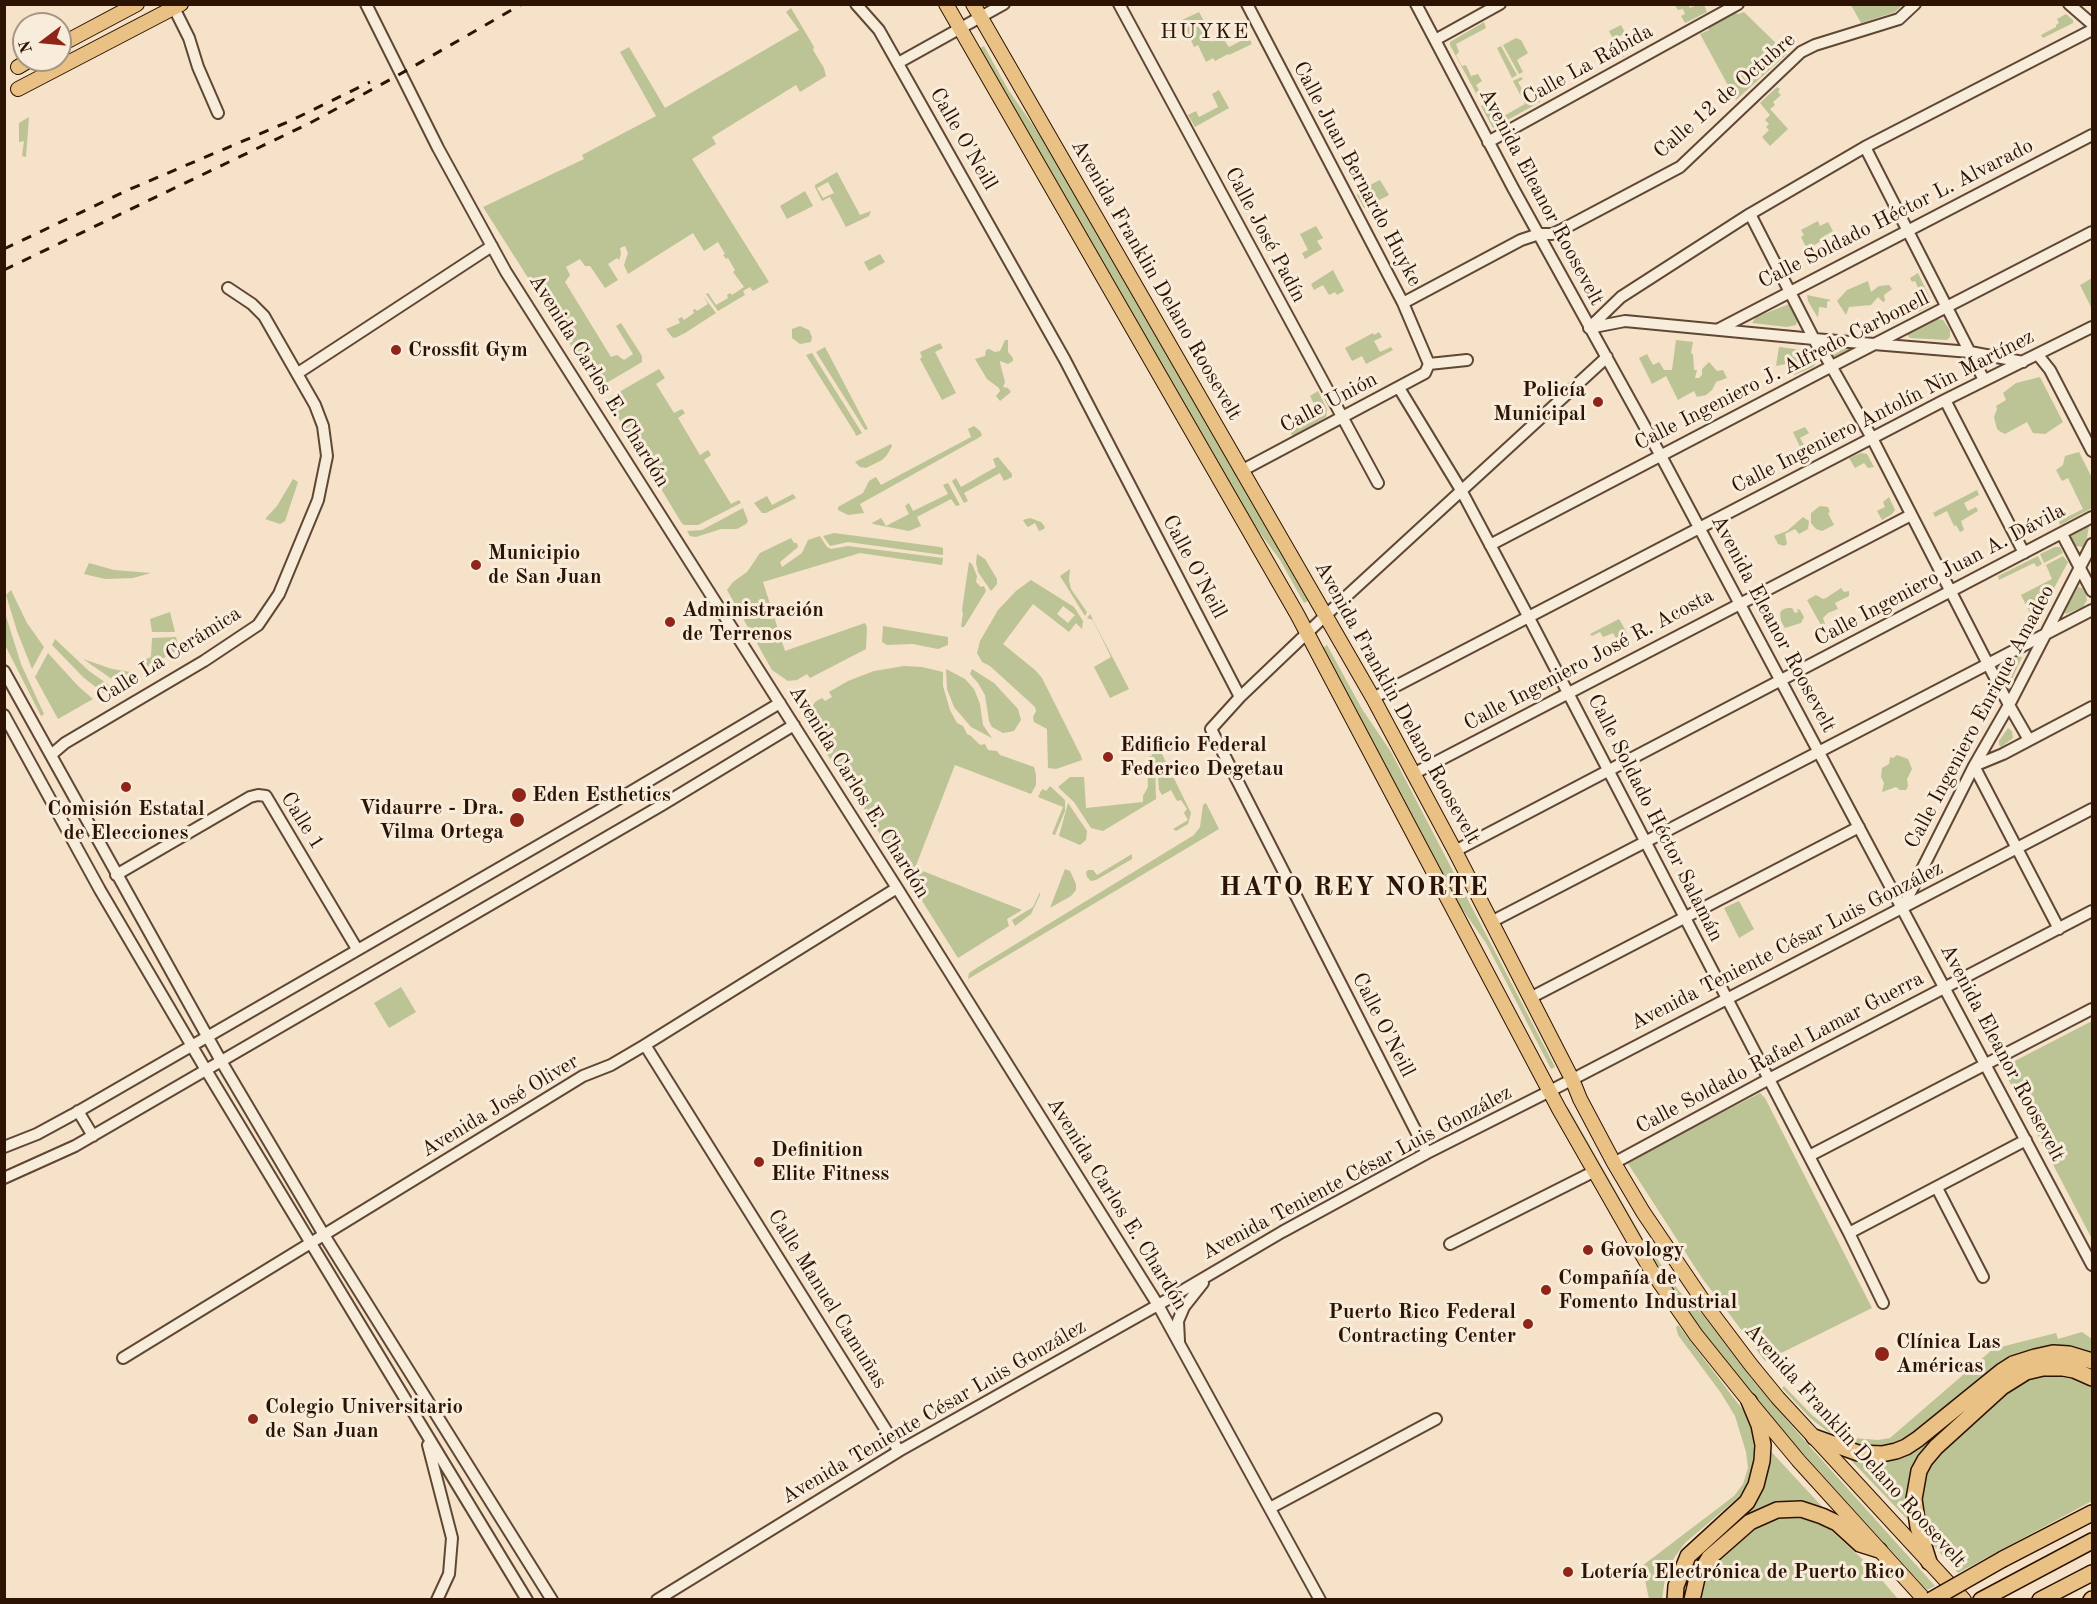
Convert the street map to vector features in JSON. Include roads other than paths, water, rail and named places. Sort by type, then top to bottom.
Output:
[{"type":"highway","points":[[1814,1437],[1858,1453],[1882,1454],[1896,1451],[1906,1448],[2013,1364],[2053,1353],[2069,1354],[2092,1361]]},
{"type":"highway","points":[[1929,1562],[1918,1527],[1914,1498],[1919,1471],[1936,1447],[2002,1387],[2026,1372],[2043,1368],[2062,1368],[2074,1370],[2092,1378]]},
{"type":"highway","points":[[1675,1599],[1676,1586],[1688,1556],[1747,1502],[1756,1485],[1761,1468],[1763,1445],[1759,1425],[1749,1401]]},
{"type":"highway","points":[[1692,1599],[1697,1578],[1709,1558],[1750,1522],[1778,1510],[1801,1509],[1822,1516],[1837,1523],[1860,1544],[1879,1550]]},
{"type":"highway","points":[[1931,1599],[2092,1513]]},
{"type":"highway","points":[[1981,1599],[2092,1541]]},
{"type":"highway","points":[[2048,1599],[2092,1573]]},
{"type":"main road","points":[[72,39],[137,4]]},
{"type":"main road","name":"Avenida Franklin Delano Roosevelt","points":[[946,4],[1307,633],[1593,1172],[1651,1270],[1696,1335],[1798,1460],[1925,1599]]},
{"type":"main road","name":"Avenida Franklin Delano Roosevelt","points":[[973,4],[1373,698],[1455,850],[1614,1163],[1648,1221],[1708,1308],[1751,1365],[1814,1437],[1964,1599]]},
{"type":"main road","points":[[11,93],[177,7]]},
{"type":"street","name":"Avenida Carlos E. Chardón","points":[[366,4],[438,148],[526,304],[897,888],[1158,1305],[1320,1599]]},
{"type":"street","name":"Calle O'Neill","points":[[856,4],[879,30],[1065,360],[1240,697],[1212,725],[1212,734],[1427,1153]]},
{"type":"street","points":[[898,63],[1004,4]]},
{"type":"street","name":"Calle José Padín","points":[[1119,4],[1378,483]]},
{"type":"street","name":"Calle Juan Bernardo Huyke","points":[[1247,4],[1403,303],[1429,364]]},
{"type":"street","name":"Avenida Eleanor Roosevelt","points":[[1416,4],[1488,142],[1700,528],[2092,1265]]},
{"type":"street","points":[[1435,40],[1500,4]]},
{"type":"street","name":"Calle La Rábida","points":[[1488,142],[1738,4]]},
{"type":"street","name":"Calle 12 de Octubre","points":[[1403,303],[1521,240],[1539,234],[1552,234],[1563,229],[1680,167],[1802,52],[1815,45],[1899,19],[1915,4]]},
{"type":"street","points":[[2069,4],[2092,24]]},
{"type":"street","points":[[177,7],[198,67],[218,113]]},
{"type":"street","points":[[1589,328],[1622,297],[1750,214],[1865,147],[2092,30]]},
{"type":"street","name":"Calle Soldado Héctor L. Alvarado","points":[[1718,330],[2092,135]]},
{"type":"street","points":[[1865,147],[1984,380]]},
{"type":"street","points":[[1750,214],[1814,339],[1832,366],[1872,438],[2029,740]]},
{"type":"street","name":"Calle Ingeniero J. Alfredo Carbonell","points":[[1490,545],[2092,232]]},
{"type":"street","points":[[298,373],[492,246]]},
{"type":"street","name":"Calle La Cerámica","points":[[51,755],[65,743],[204,661],[258,625],[279,594],[318,500],[327,456],[323,426],[315,405],[264,316],[252,304],[228,288]]},
{"type":"street","points":[[1589,328],[1625,321],[1970,352],[2023,362]]},
{"type":"street","name":"Calle Ingeniero Antolín Nin Martínez","points":[[1373,698],[1945,400],[2092,327]]},
{"type":"street","points":[[2038,355],[2050,370],[2092,451]]},
{"type":"street","points":[[1240,697],[1607,357]]},
{"type":"street","points":[[1429,364],[1467,360]]},
{"type":"street","name":"Calle Unión","points":[[1241,471],[1399,388],[1425,373],[1429,364]]},
{"type":"street","name":"Calle Soldado Héctor Salamán","points":[[1399,388],[1461,490],[1528,616],[1849,1233],[1883,1303]]},
{"type":"street","points":[[1945,400],[2024,553]]},
{"type":"street","name":"Calle Ingeniero José R. Acosta","points":[[1413,774],[1911,515]]},
{"type":"street","name":"Calle Ingeniero Juan A. Dávila","points":[[1455,850],[2092,517]]},
{"type":"street","points":[[2062,534],[2092,591]]},
{"type":"street","name":"Calle Ingeniero Enrique Amadeo","points":[[1903,908],[1974,766],[2009,705],[2092,544]]},
{"type":"street","points":[[1491,922],[2092,610]]},
{"type":"street","points":[[4,670],[221,1061],[324,1235],[552,1599]]},
{"type":"street","points":[[4,1147],[37,1134],[78,1111],[780,703]]},
{"type":"street","points":[[2059,928],[1974,766],[2092,707]]},
{"type":"street","points":[[4,715],[100,890],[206,1070],[527,1599]]},
{"type":"street","points":[[4,1178],[93,1136],[794,726]]},
{"type":"street","name":"Calle 1","points":[[116,875],[250,797],[266,796],[357,949]]},
{"type":"street","name":"Avenida Teniente César Luis González","points":[[657,1599],[898,1451],[1158,1305],[1291,1227],[1427,1153],[2092,810]]},
{"type":"street","points":[[1530,998],[1686,919],[1859,827]]},
{"type":"street","name":"Avenida José Oliver","points":[[123,1358],[583,1076],[611,1065],[645,1045],[897,888]]},
{"type":"street","name":"Calle Soldado Rafael Lamar Guerra","points":[[1614,1163],[1769,1079],[2092,911]]},
{"type":"street","points":[[1809,1156],[2092,1009]]},
{"type":"street","name":"Calle Manuel Camuñas","points":[[645,1045],[898,1451]]},
{"type":"street","points":[[78,1111],[93,1136]]},
{"type":"street","points":[[1849,1233],[2026,1140]]},
{"type":"street","points":[[1450,1244],[1593,1172]]},
{"type":"street","points":[[1937,1188],[1983,1277]]},
{"type":"street","points":[[1180,1344],[1178,1321],[1184,1307],[1214,1272]]},
{"type":"street","points":[[1270,1508],[1436,1419]]},
{"type":"street","points":[[426,1433],[452,1538],[449,1574],[437,1599]]},
{"type":"railway","points":[[4,270],[310,123],[522,4]]},
{"type":"railway","points":[[4,249],[128,190],[290,121],[370,82]]},
{"type":"place","name":"Crossfit Gym","points":[[396,350]]},
{"type":"place","name":"Policía Municipal","points":[[1598,402]]},
{"type":"place","name":"Municipio de San Juan","points":[[476,565]]},
{"type":"place","name":"Administración de Terrenos","points":[[670,622]]},
{"type":"place","name":"Edificio Federal Federico Degetau","points":[[1108,757]]},
{"type":"place","name":"Comisión Estatal de Elecciones","points":[[126,787]]},
{"type":"place","name":"Eden Esthetics","points":[[519,795]]},
{"type":"place","name":"Vidaurre - Dra. Vilma Ortega","points":[[517,820]]},
{"type":"place","name":"Definition Elite Fitness","points":[[759,1162]]},
{"type":"place","name":"Govology","points":[[1588,1250]]},
{"type":"place","name":"Compañía de Fomento Industrial","points":[[1546,1290]]},
{"type":"place","name":"Puerto Rico Federal Contracting Center","points":[[1528,1324]]},
{"type":"place","name":"Clínica Las Américas","points":[[1882,1354]]},
{"type":"place","name":"Colegio Universitario de San Juan","points":[[253,1419]]},
{"type":"place","name":"Lotería Electrónica de Puerto Rico","points":[[1568,1572]]},
{"type":"district","name":"HUYKE","points":[[1205,32]]},
{"type":"district","name":"HATO REY NORTE","points":[[1354,888]]}]
